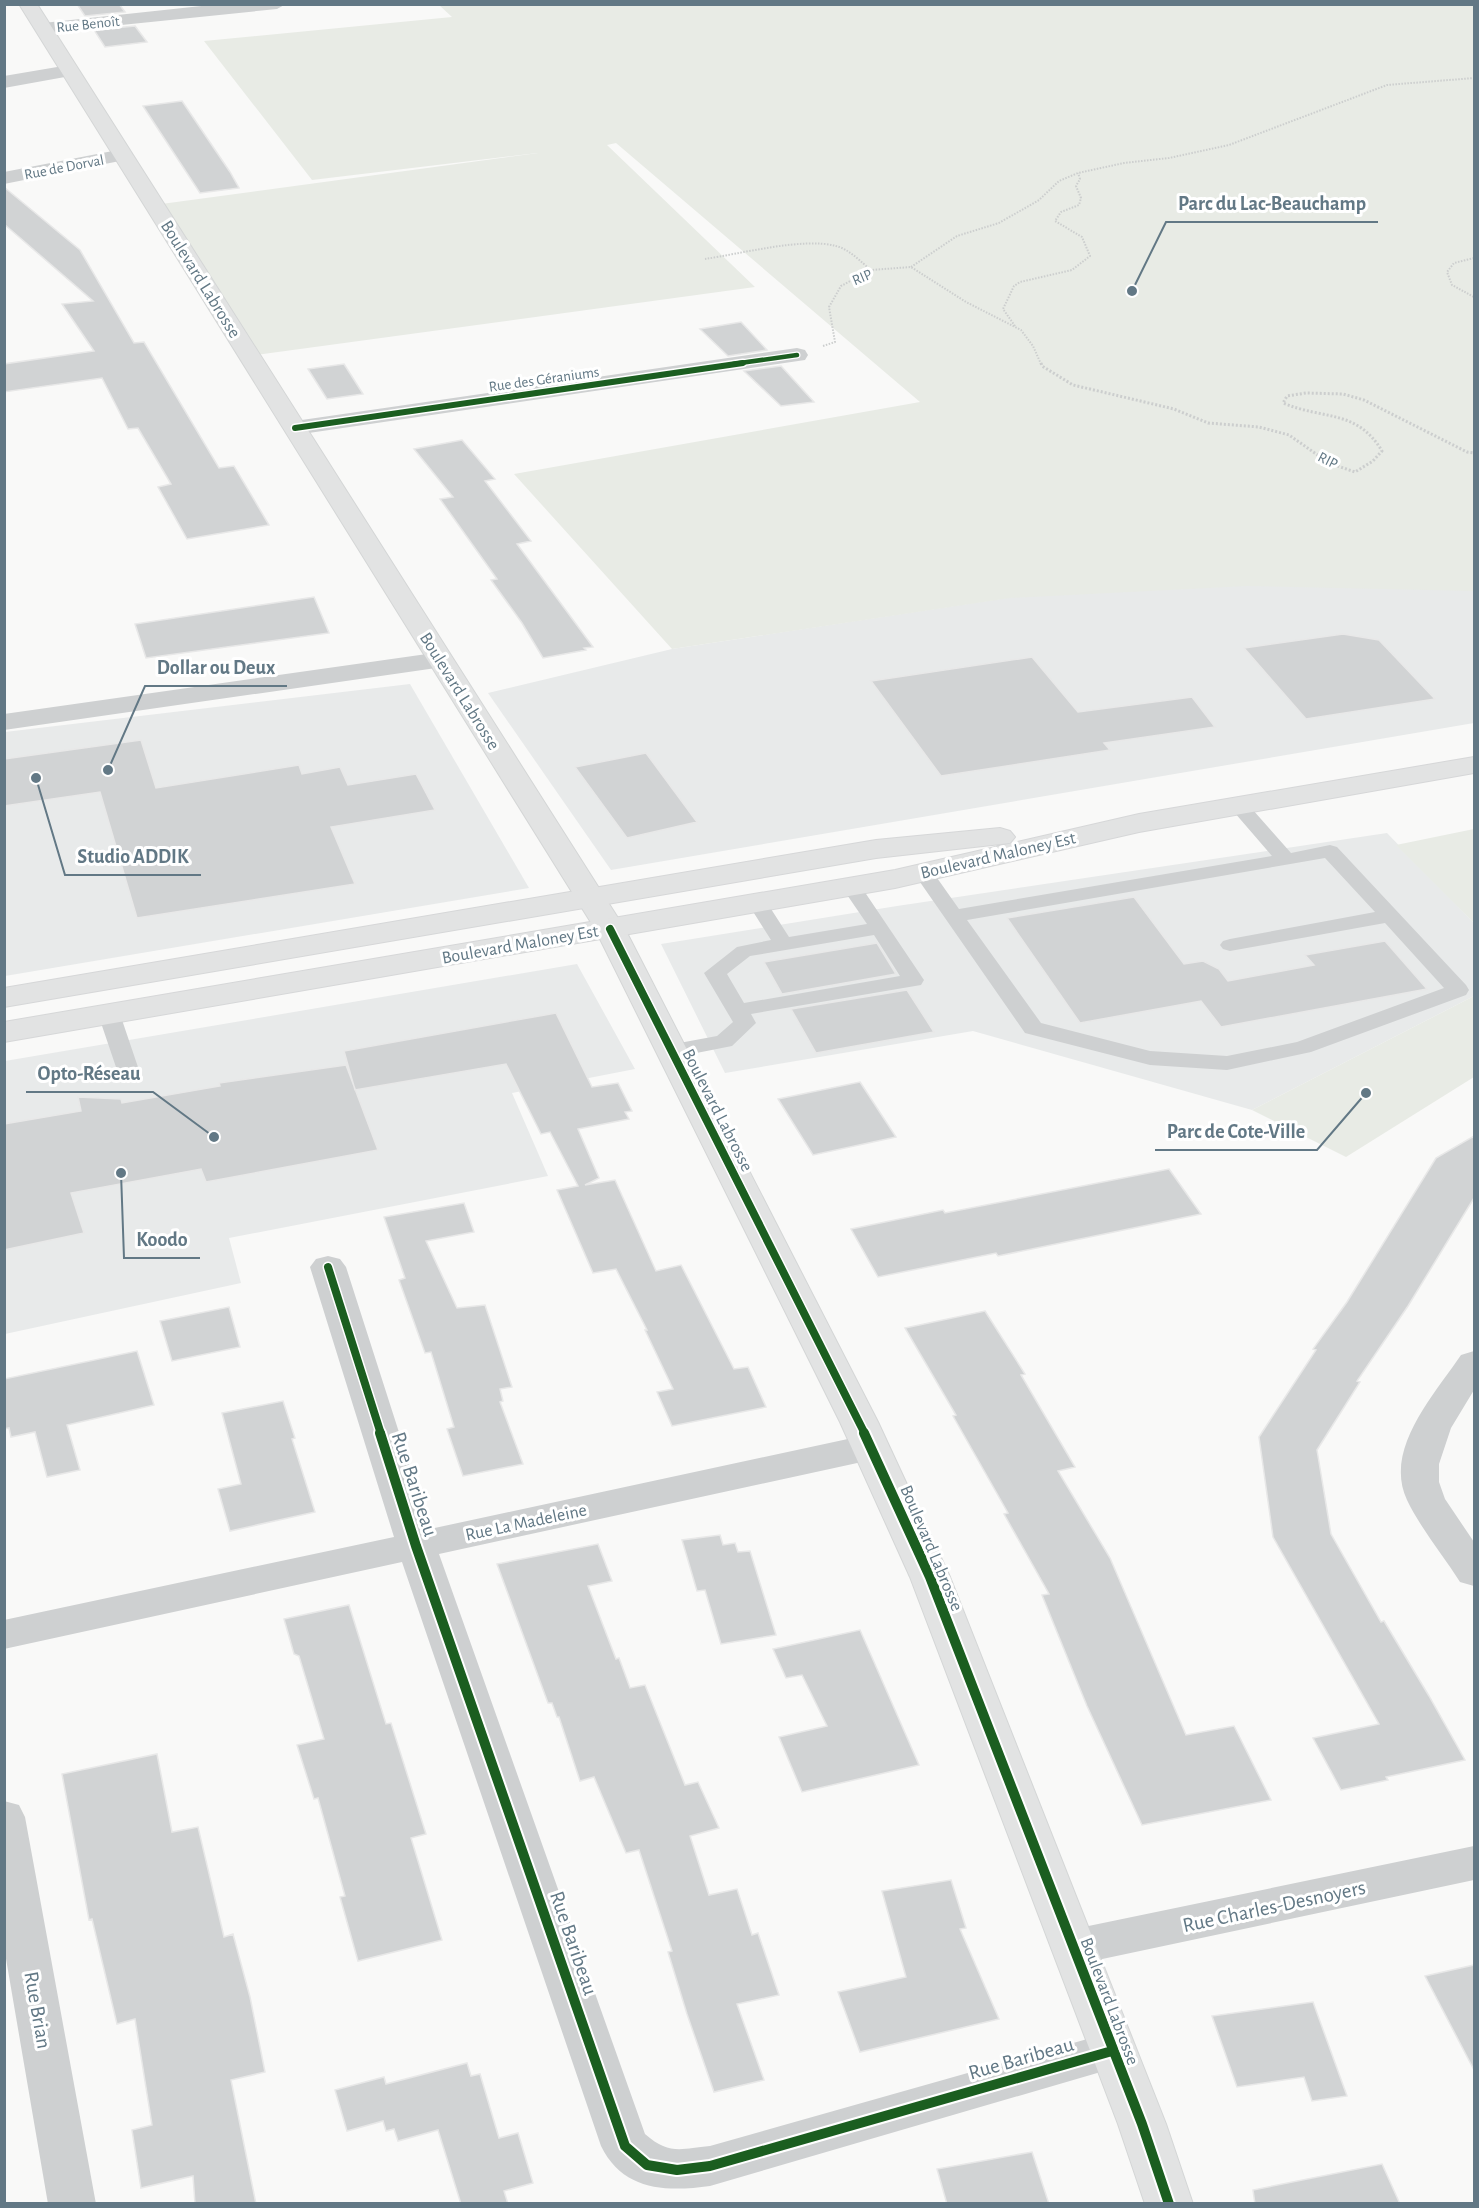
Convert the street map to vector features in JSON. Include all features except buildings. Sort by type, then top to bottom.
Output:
[{"type":"main road","name":"Boulevard Labrosse","points":[[28,4],[610,929],[871,1447],[930,1577],[1142,2124],[1169,2204]]},
{"type":"main road","name":"Boulevard Maloney Est","points":[[4,1032],[851,886],[1139,823],[1474,765]]},
{"type":"main road","name":"Boulevard Maloney Est","points":[[4,998],[876,849],[1139,823]]},
{"type":"street","name":"Rue Benoît","points":[[43,28],[271,5]]},
{"type":"street","points":[[4,82],[69,71]]},
{"type":"street","name":"Rue de Dorval","points":[[4,178],[123,155]]},
{"type":"street","name":"Rue des Géraniums","points":[[295,428],[797,355]]},
{"type":"street","points":[[4,722],[441,660]]},
{"type":"street","name":"Rue Baribeau","points":[[328,1267],[416,1546],[625,2146],[647,2165],[677,2170],[710,2166],[1112,2051]]},
{"type":"street","points":[[1474,1363],[1428,1435],[1419,1463],[1425,1497],[1474,1572]]},
{"type":"street","name":"Rue La Madeleine","points":[[4,1635],[871,1447]]},
{"type":"street","name":"Rue Brian","points":[[4,1817],[72,2204]]},
{"type":"street","name":"Rue Charles-Desnoyers","points":[[1074,1947],[1474,1863]]},
{"type":"lane","points":[[1238,806],[1286,860]]},
{"type":"lane","points":[[923,872],[953,916],[1033,1028],[1150,1058],[1227,1063],[1304,1047],[1458,990],[1330,851],[953,916]]},
{"type":"lane","points":[[739,1010],[783,994],[856,981],[913,980],[851,886]]},
{"type":"lane","points":[[757,902],[793,948]]},
{"type":"lane","points":[[1230,945],[1390,916]]},
{"type":"lane","points":[[671,1051],[723,1041],[745,1023],[715,973],[744,951],[762,955],[833,943],[880,928]]},
{"type":"lane","points":[[109,1014],[129,1073]]},
{"type":"path","points":[[705,259],[796,246],[834,245],[849,252],[871,270]]},
{"type":"path","points":[[1474,258],[1454,262],[1447,272],[1452,285],[1474,297]]},
{"type":"shaded area","points":[[439,5],[1474,5],[1474,591],[1247,586],[1010,598],[672,649],[514,474],[920,402],[616,143],[607,145],[755,287],[249,356],[154,205],[538,153],[312,180],[204,41],[452,17]]},
{"type":"shaded area","points":[[1255,560],[1474,567],[1474,723],[611,870],[488,693],[672,649]]},
{"type":"shaded area","points":[[410,684],[529,888],[5,976],[5,732]]},
{"type":"shaded area","points":[[1474,829],[1474,923],[1396,845]]},
{"type":"shaded area","points":[[1387,833],[1474,923],[1474,996],[1252,1110],[973,1031],[725,1073],[661,944],[897,906]]},
{"type":"shaded area","points":[[577,964],[635,1069],[512,1093],[548,1176],[229,1238],[241,1283],[5,1334],[5,1061]]},
{"type":"shaded area","points":[[1474,996],[1474,1077],[1346,1157],[1252,1110]]},
{"type":"cycle path","points":[[295,428],[797,355]]},
{"type":"cycle path","points":[[610,929],[859,1422],[930,1577],[1142,2124],[1169,2204]]},
{"type":"cycle path","points":[[328,1267],[416,1546],[625,2146],[647,2165],[677,2170],[710,2166],[1112,2051]]},
{"type":"place","name":"Parc du Lac-Beauchamp","points":[[1132,291]]},
{"type":"place","name":"Dollar ou Deux","points":[[108,770]]},
{"type":"place","name":"Studio ADDIK","points":[[36,778]]},
{"type":"place","name":"Parc de Cote-Ville","points":[[1366,1093]]},
{"type":"place","name":"Opto-Réseau","points":[[214,1137]]},
{"type":"place","name":"Koodo","points":[[121,1173]]}]
